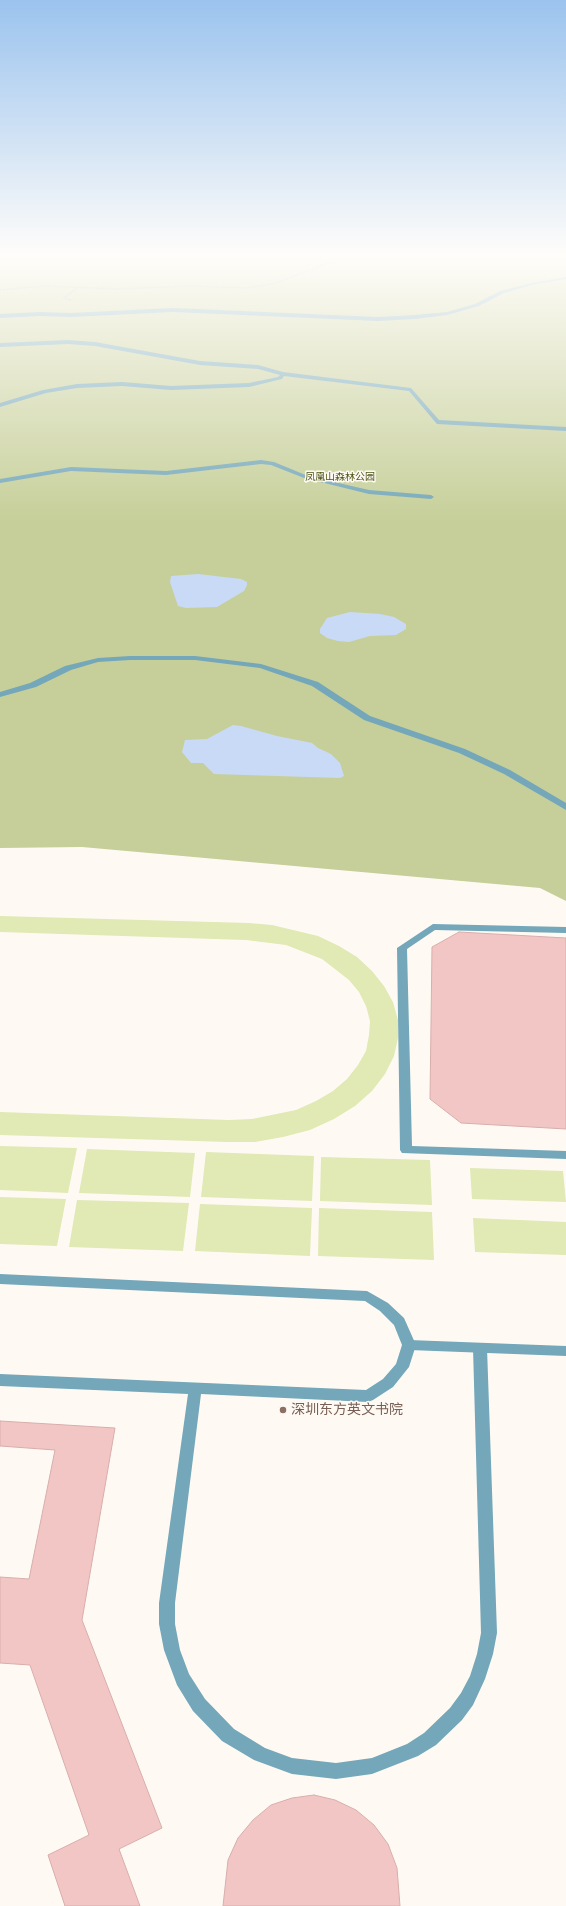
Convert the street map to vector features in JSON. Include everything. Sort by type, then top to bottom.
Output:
[{"type":"street","points":[[0,345],[24,344]]},
{"type":"street","points":[[94,344],[200,363],[258,367],[283,374],[411,390],[437,422],[566,429]]},
{"type":"street","points":[[0,405],[45,392],[78,386],[122,384],[171,388],[249,385],[280,378],[283,374]]},
{"type":"street","points":[[0,481],[71,469],[166,473],[261,462],[272,463],[306,477],[370,492],[431,497]]},
{"type":"street","points":[[0,695],[33,685],[68,668],[98,660],[130,658],[195,658],[261,666],[315,684],[367,718],[462,751],[507,772],[566,807]]},
{"type":"street","points":[[566,930],[433,927],[402,948],[406,1150],[566,1155]]},
{"type":"street","points":[[0,1279],[367,1296],[384,1307],[398,1322],[409,1345],[402,1368],[388,1383],[368,1396],[0,1380]]},
{"type":"street","points":[[409,1345],[566,1352]]},
{"type":"street","points":[[195,1389],[167,1604],[167,1624],[172,1650],[183,1680],[199,1705],[228,1735],[260,1754],[292,1766],[336,1770],[372,1766],[412,1750],[430,1739],[456,1714],[467,1699],[477,1679],[485,1654],[489,1633],[480,1348]]},
{"type":"green space","name":"凤凰山森林公园","points":[[0,344],[566,344],[566,901],[540,888],[82,847],[0,848]]},
{"type":"green space","points":[[0,916],[249,923],[272,925],[318,936],[357,957],[372,971],[384,986],[393,1002],[398,1020],[398,1038],[394,1056],[385,1074],[372,1091],[355,1106],[334,1119],[310,1130],[283,1137],[255,1142],[228,1142],[0,1135],[0,1112],[229,1120],[252,1119],[296,1110],[333,1091],[347,1079],[358,1065],[366,1051],[370,1021],[366,1006],[359,992],[349,980],[322,959],[286,945],[246,940],[0,932]]},
{"type":"green space","points":[[0,1146],[77,1148],[68,1193],[0,1190]]},
{"type":"green space","points":[[87,1149],[195,1153],[190,1197],[79,1193]]},
{"type":"green space","points":[[206,1152],[314,1156],[312,1201],[201,1197]]},
{"type":"green space","points":[[321,1157],[430,1160],[432,1205],[320,1201]]},
{"type":"green space","points":[[470,1168],[563,1171],[566,1202],[472,1199]]},
{"type":"green space","points":[[0,1197],[66,1199],[57,1246],[0,1244]]},
{"type":"green space","points":[[77,1200],[189,1203],[183,1251],[69,1247]]},
{"type":"green space","points":[[200,1204],[312,1208],[310,1256],[195,1251]]},
{"type":"green space","points":[[319,1208],[432,1212],[434,1260],[318,1256]]},
{"type":"green space","points":[[473,1218],[566,1222],[566,1255],[475,1252]]},
{"type":"water","points":[[198,574],[241,579],[247,582],[247,585],[244,591],[217,607],[186,608],[178,606],[170,582],[171,576]]},
{"type":"water","points":[[350,612],[380,614],[394,617],[406,624],[406,629],[396,635],[370,636],[349,642],[327,638],[320,633],[320,629],[327,618]]},
{"type":"water","points":[[233,725],[312,743],[318,748],[331,754],[340,763],[344,776],[340,778],[214,774],[203,763],[191,763],[182,752],[185,740],[207,739]]},
{"type":"building","points":[[459,932],[566,938],[566,1129],[461,1123],[430,1099],[432,947]]},
{"type":"building","points":[[0,1421],[115,1428],[82,1620],[162,1828],[119,1849],[140,1906],[65,1906],[48,1855],[89,1835],[30,1665],[0,1663],[0,1577],[29,1579],[55,1450],[0,1446]]},
{"type":"building","points":[[314,1795],[335,1800],[356,1810],[374,1825],[388,1844],[397,1868],[400,1906],[223,1906],[228,1860],[238,1838],[253,1820],[271,1805],[292,1798]]},
{"type":"place","name":"深圳东方英文书院","points":[[283,1410]]}]
